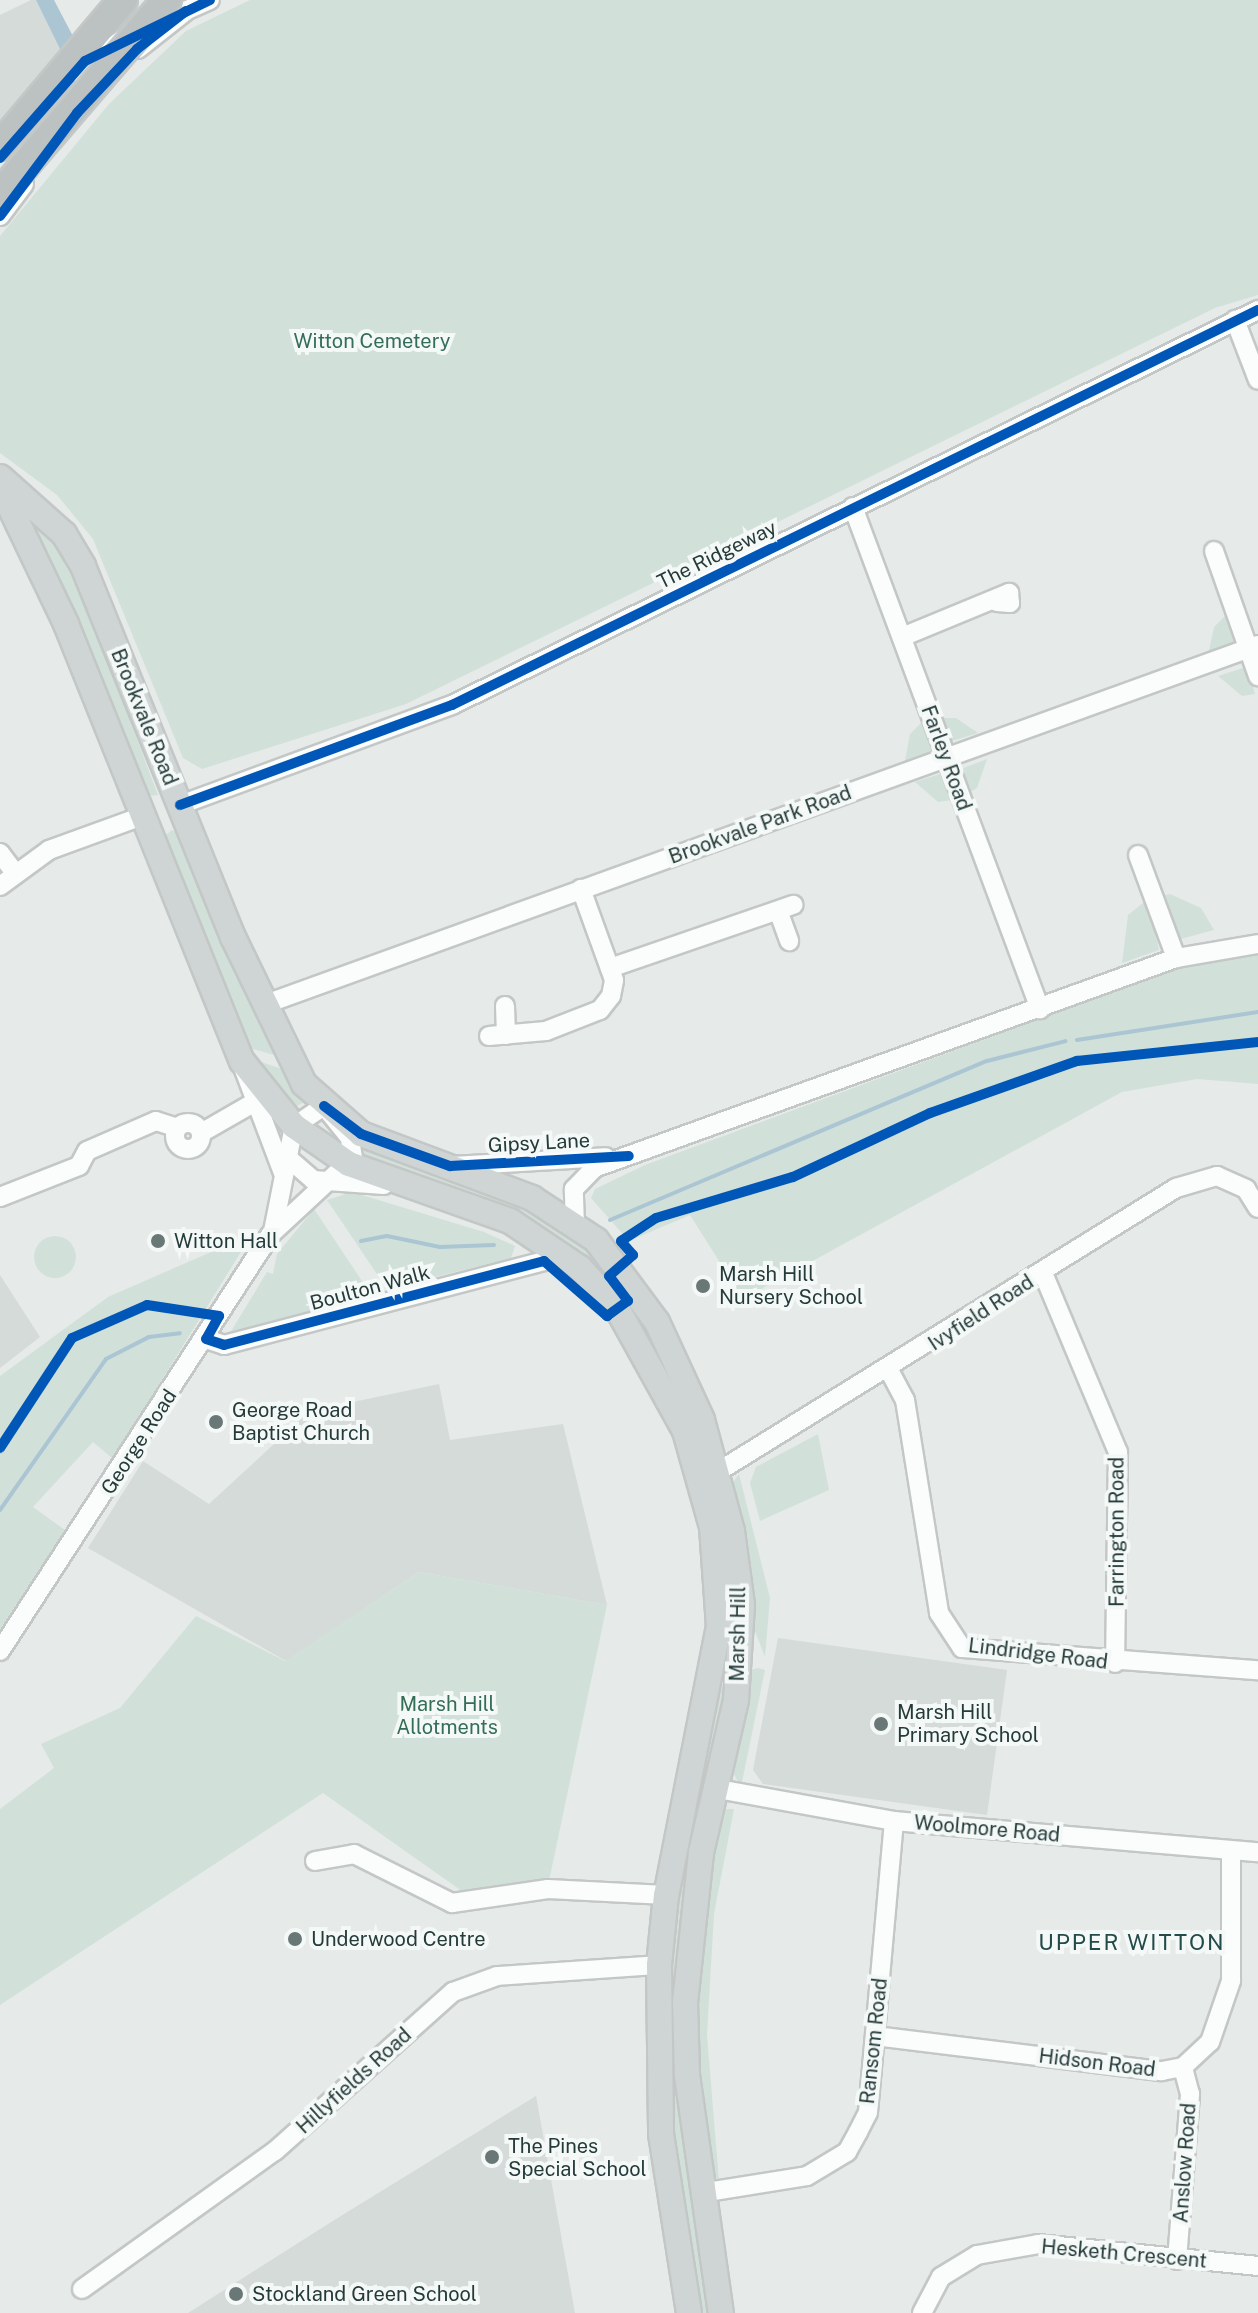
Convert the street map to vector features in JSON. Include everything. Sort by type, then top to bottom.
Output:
[{"type":"highway","points":[[0,146],[123,0]]},
{"type":"highway","points":[[0,194],[177,6]]},
{"type":"main road","name":"Brookvale Road","points":[[0,477],[64,534],[83,566],[263,1005],[288,1059],[324,1106]]},
{"type":"main road","name":"Brookvale Road","points":[[0,486],[145,815],[242,1061],[294,1126]]},
{"type":"main road","points":[[145,815],[180,805]]},
{"type":"main road","name":"Marsh Hill","points":[[324,1106],[375,1140],[532,1198],[575,1225],[620,1267],[657,1322],[719,1471],[742,1605],[736,1700],[686,1961],[687,2075],[701,2193],[721,2313]]},
{"type":"main road","name":"Marsh Hill","points":[[294,1126],[349,1164],[510,1221],[602,1289],[685,1431],[712,1527],[719,1614],[714,1680],[666,1895],[659,1965],[661,2134],[689,2313]]},
{"type":"main road","points":[[689,1786],[718,1789]]},
{"type":"street","points":[[0,158],[85,61],[177,6],[210,0]]},
{"type":"street","points":[[0,216],[77,113],[177,6]]},
{"type":"street","name":"The Ridgeway","points":[[180,805],[452,705],[1258,310]]},
{"type":"street","points":[[1235,320],[1258,380]]},
{"type":"street","name":"Farley Road","points":[[853,507],[1040,1009]]},
{"type":"street","points":[[1214,551],[1253,647],[1258,676]]},
{"type":"street","points":[[902,637],[997,602]]},
{"type":"street","name":"Brookvale Park Road","points":[[263,1005],[1253,647]]},
{"type":"street","points":[[0,886],[49,850],[145,815]]},
{"type":"street","points":[[0,853],[16,874]]},
{"type":"street","points":[[1138,855],[1176,958]]},
{"type":"street","points":[[505,1006],[497,1036],[546,1031],[600,1010],[614,988],[610,968],[581,889]]},
{"type":"street","points":[[610,968],[786,909],[789,941]]},
{"type":"street","name":"Gipsy Lane","points":[[575,1225],[574,1189],[583,1173],[1176,958],[1258,944]]},
{"type":"street","points":[[242,1061],[255,1102],[286,1165],[326,1183],[434,1193]]},
{"type":"street","points":[[0,1197],[79,1166],[87,1151],[156,1121],[177,1128],[187,1123],[201,1133],[255,1102]]},
{"type":"street","points":[[294,1126],[324,1106],[350,1138],[349,1164]]},
{"type":"street","name":"George Road","points":[[273,1231],[294,1126]]},
{"type":"street","name":"Gipsy Lane","points":[[450,1166],[629,1156]]},
{"type":"street","name":"George Road","points":[[0,1651],[206,1339],[273,1231],[349,1164]]},
{"type":"street","name":"Ivyfield Road","points":[[719,1471],[890,1372],[1176,1188],[1217,1176],[1252,1185],[1258,1208]]},
{"type":"street","name":"Boulton Walk","points":[[206,1339],[224,1345],[544,1261]]},
{"type":"street","name":"Farrington Road","points":[[1043,1273],[1118,1452],[1115,1663]]},
{"type":"street","name":"Lindridge Road","points":[[890,1372],[905,1400],[939,1613],[950,1633],[973,1650],[1115,1663],[1258,1670]]},
{"type":"street","name":"Woolmore Road","points":[[718,1789],[894,1821],[1258,1852]]},
{"type":"street","name":"Ransom Road","points":[[701,2193],[807,2176],[847,2152],[868,2112],[894,1821]]},
{"type":"street","name":"Hidson Road","points":[[875,2036],[1162,2071],[1183,2067],[1210,2042],[1231,1981],[1231,1851]]},
{"type":"street","points":[[315,1861],[354,1854],[452,1903],[548,1889],[666,1895]]},
{"type":"street","name":"Hillyfields Road","points":[[82,2289],[275,2151],[453,1992],[497,1976],[659,1965]]},
{"type":"street","name":"Anslow Road","points":[[1177,2260],[1190,2094],[1183,2067]]},
{"type":"street","name":"Hesketh Crescent","points":[[922,2313],[941,2277],[977,2255],[1038,2244],[1258,2266]]},
{"type":"shaded area","points":[[31,0],[39,0],[68,52],[0,133],[0,15]]},
{"type":"shaded area","points":[[0,1275],[40,1337],[0,1368]]},
{"type":"shaded area","points":[[439,1384],[450,1440],[563,1424],[607,1605],[419,1572],[286,1661],[88,1548],[143,1461],[209,1504],[310,1411]]},
{"type":"shaded area","name":"Marsh Hill Primary School","points":[[778,1638],[1007,1670],[987,1815],[763,1784],[753,1770]]},
{"type":"shaded area","name":"The Pines Special School","points":[[536,2096],[575,2313],[188,2313],[336,2219]]},
{"type":"green space","name":"Witton Cemetery","points":[[250,0],[1258,0],[1258,295],[1215,308],[406,704],[202,769],[183,758],[93,539],[57,495],[0,453],[0,236],[109,104],[186,31]]},
{"type":"green space","points":[[31,517],[63,553],[80,588],[158,795],[147,796]]},
{"type":"green space","points":[[1228,613],[1237,646],[1208,655],[1214,627]]},
{"type":"green space","points":[[1243,668],[1249,672],[1255,694],[1242,696],[1218,676]]},
{"type":"green space","points":[[940,718],[956,718],[978,733],[949,742]]},
{"type":"green space","points":[[925,719],[934,752],[905,761],[910,734]]},
{"type":"green space","points":[[987,759],[977,788],[965,795],[958,770]]},
{"type":"green space","points":[[940,774],[946,778],[952,800],[938,802],[915,782]]},
{"type":"green space","points":[[172,830],[178,833],[274,1055],[243,1046],[162,838]]},
{"type":"green space","points":[[1170,894],[1201,908],[1214,930],[1177,940],[1158,897]]},
{"type":"green space","points":[[1148,899],[1159,950],[1122,963],[1128,915]]},
{"type":"green space","points":[[1258,954],[1258,1084],[1197,1079],[1122,1092],[743,1299],[690,1215],[629,1241],[591,1198],[595,1189],[645,1165],[1145,980],[1202,961]]},
{"type":"green space","points":[[250,1058],[282,1069],[306,1101],[290,1110]]},
{"type":"green space","points":[[365,1145],[539,1211],[580,1238],[608,1270],[603,1274],[616,1294],[572,1254],[359,1163]]},
{"type":"green space","points":[[352,1192],[484,1232],[515,1246],[511,1258],[387,1289],[327,1200]]},
{"type":"green space","points":[[314,1209],[370,1293],[366,1298],[230,1333],[267,1272],[273,1274],[277,1254]]},
{"type":"green space","points":[[252,1234],[113,1459],[93,1442],[33,1507],[65,1530],[0,1629],[0,1376],[108,1297]]},
{"type":"green space","points":[[55,1236],[70,1242],[76,1257],[70,1272],[55,1278],[40,1272],[34,1257],[40,1242]]},
{"type":"green space","points":[[818,1434],[829,1490],[760,1521],[750,1483],[756,1467]]},
{"type":"green space","points":[[739,1474],[770,1598],[765,1657],[748,1613],[730,1486]]},
{"type":"green space","name":"Marsh Hill Allotments","points":[[419,1572],[607,1605],[549,1881],[466,1894],[323,1793],[0,2005],[0,1809],[54,1768],[41,1744],[120,1708],[196,1616],[285,1661]]},
{"type":"green space","points":[[750,1670],[765,1670],[741,1787],[731,1769]]},
{"type":"green space","points":[[720,1688],[728,1689],[705,1781],[701,1772]]},
{"type":"green space","points":[[734,1809],[714,1914],[707,2035],[719,2181],[706,2165],[694,2016],[708,1871],[720,1813]]},
{"type":"green space","points":[[701,1810],[678,2027],[682,2125],[713,2313],[699,2313],[670,2139],[667,1956],[691,1811]]},
{"type":"water","points":[[36,0],[54,0],[77,44],[63,55]]},
{"type":"waterway","points":[[1077,1040],[1258,1012]]},
{"type":"waterway","points":[[610,1220],[987,1061],[1066,1041]]},
{"type":"waterway","points":[[361,1241],[387,1236],[440,1247],[494,1245]]},
{"type":"waterway","points":[[0,1510],[106,1359],[149,1337],[180,1333]]},
{"type":"cycle path","points":[[0,158],[85,61],[210,0]]},
{"type":"cycle path","points":[[0,216],[77,113],[137,49],[186,11]]},
{"type":"cycle path","points":[[180,805],[452,705],[1258,310]]},
{"type":"cycle path","points":[[0,1448],[72,1338],[147,1305],[219,1316],[206,1339],[224,1345],[544,1261],[607,1316],[628,1301],[609,1276],[633,1255],[621,1241],[656,1218],[793,1177],[930,1113],[1077,1061],[1258,1042]]},
{"type":"cycle path","points":[[324,1106],[361,1134],[450,1166],[629,1156]]},
{"type":"place","name":"Witton Hall","points":[[158,1241]]},
{"type":"place","name":"Marsh Hill Nursery School","points":[[703,1286]]},
{"type":"place","name":"George Road Baptist Church","points":[[216,1422]]},
{"type":"place","name":"Marsh Hill Primary School","points":[[881,1724]]},
{"type":"place","name":"Underwood Centre","points":[[295,1939]]},
{"type":"place","name":"The Pines Special School","points":[[492,2157]]},
{"type":"place","name":"Stockland Green School","points":[[236,2294]]},
{"type":"district","name":"UPPER WITTON","points":[[1132,1943]]}]
